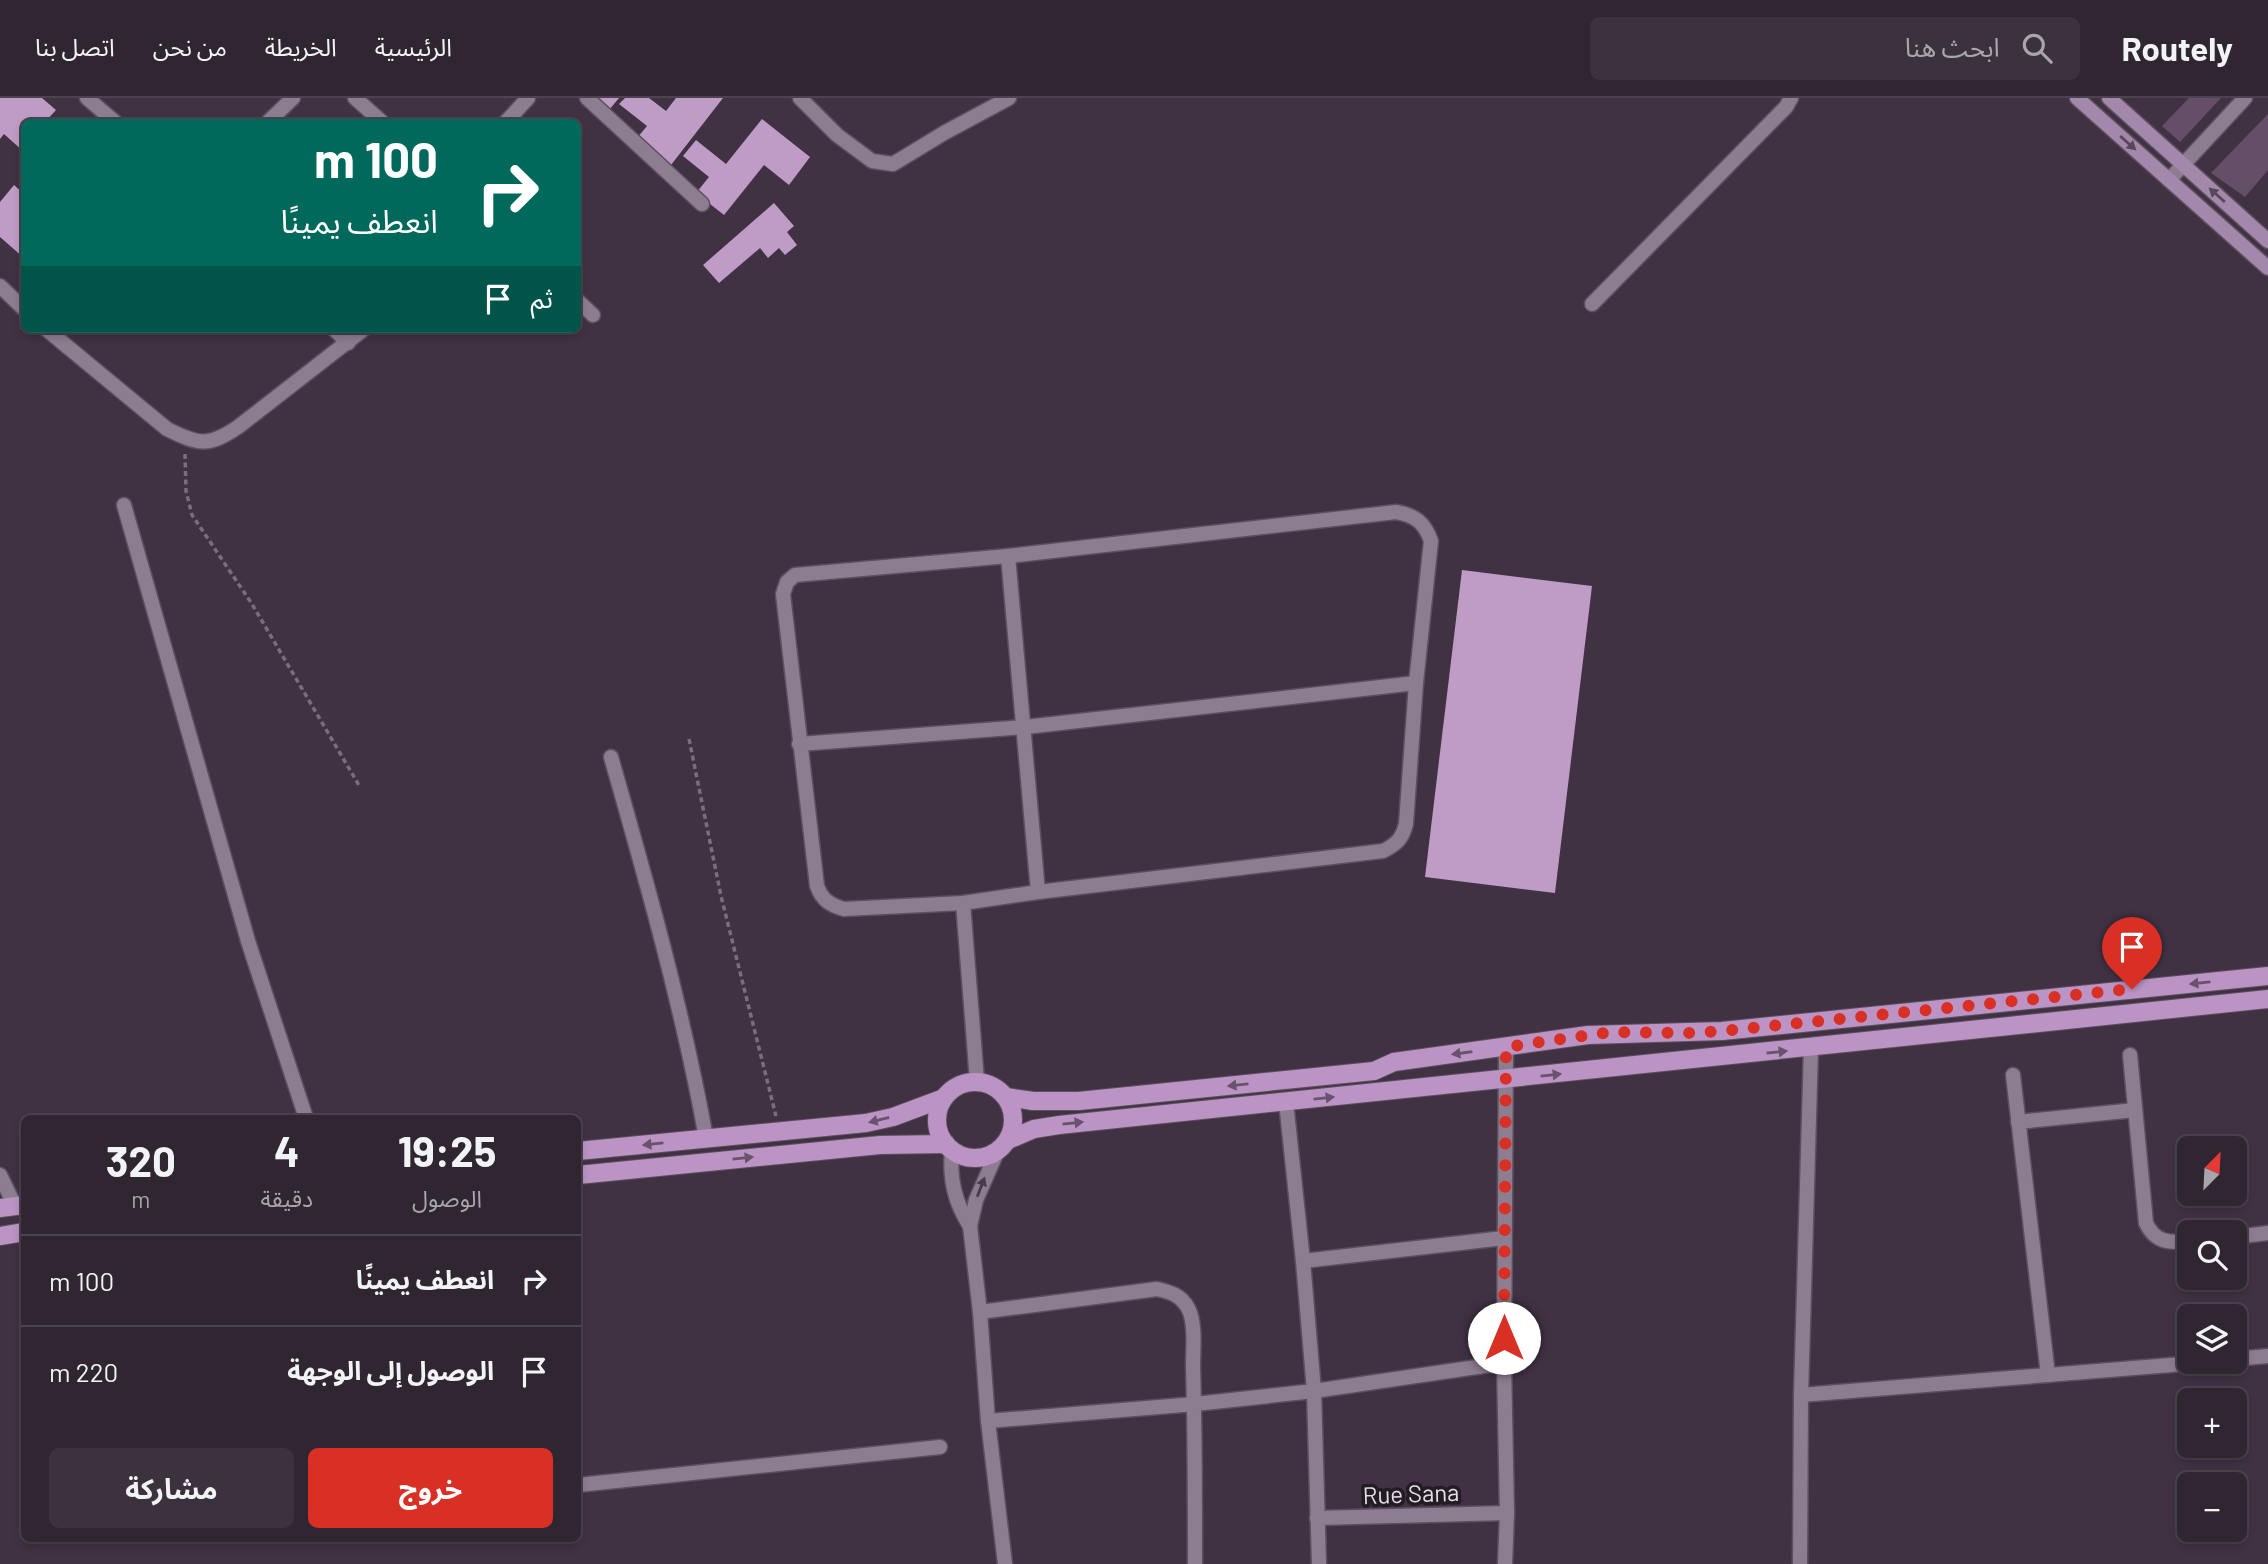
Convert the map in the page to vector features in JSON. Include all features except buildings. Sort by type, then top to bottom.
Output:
[{"type":"main road","points":[[1006,1097],[1033,1101],[1079,1101],[1361,1073],[1378,1070],[1394,1062],[1611,1032],[1722,1031],[2268,976]]},
{"type":"main road","points":[[1003,1145],[1046,1126],[2268,999]]},
{"type":"main road","points":[[581,1151],[866,1123],[907,1112],[944,1097],[958,1085],[977,1081],[993,1086],[1006,1097],[1013,1114],[1012,1132],[1003,1145],[991,1155],[975,1158],[959,1154],[949,1147],[938,1130],[937,1113],[944,1097]]},
{"type":"main road","points":[[581,1175],[880,1145],[949,1147]]},
{"type":"main road","points":[[0,1236],[21,1232]]},
{"type":"street","points":[[87,98],[112,119]]},
{"type":"street","points":[[271,119],[293,98]]},
{"type":"street","points":[[355,98],[379,119]]},
{"type":"street","points":[[509,119],[528,98]]},
{"type":"street","points":[[587,98],[702,204]]},
{"type":"street","points":[[800,98],[837,135],[872,161],[893,164],[1009,98]]},
{"type":"street","points":[[1592,304],[1776,117],[1791,98]]},
{"type":"street","points":[[2077,98],[2268,268]]},
{"type":"street","points":[[2109,98],[2268,241]]},
{"type":"street","points":[[2169,180],[2245,98]]},
{"type":"street","points":[[0,286],[21,306]]},
{"type":"street","points":[[581,304],[593,315]]},
{"type":"street","points":[[50,333],[167,429],[185,438],[203,442],[218,440],[359,333]]},
{"type":"street","points":[[58,341],[65,333]]},
{"type":"street","points":[[338,333],[348,343]]},
{"type":"street","points":[[124,505],[248,941],[305,1115]]},
{"type":"street","points":[[1396,512],[1407,514],[1426,527],[1431,541],[1416,683],[1406,824],[1399,842],[1383,852],[963,903],[844,909],[826,901],[817,886],[782,594],[790,578],[795,575],[1008,556],[1396,512]]},
{"type":"street","points":[[1008,556],[1038,892]]},
{"type":"street","points":[[799,744],[1025,727],[1416,683]]},
{"type":"street","points":[[611,757],[650,894],[698,1093],[706,1138]]},
{"type":"street","points":[[963,903],[977,1081]]},
{"type":"street","points":[[1505,1564],[1506,1047]]},
{"type":"street","points":[[1800,1564],[1801,1395],[1811,1048]]},
{"type":"street","points":[[2130,1055],[2146,1223],[2149,1230],[2161,1240],[2177,1242]]},
{"type":"street","points":[[2013,1075],[2048,1375]]},
{"type":"street","points":[[1286,1102],[1314,1391],[1319,1564]]},
{"type":"street","points":[[2018,1122],[2135,1110]]},
{"type":"street","points":[[1003,1145],[976,1200],[970,1226],[988,1421],[1005,1564]]},
{"type":"street","points":[[949,1147],[953,1189],[957,1203],[970,1226]]},
{"type":"street","points":[[0,1175],[13,1207]]},
{"type":"street","points":[[2247,1236],[2268,1233]]},
{"type":"street","points":[[1303,1261],[1504,1238]]},
{"type":"street","points":[[980,1312],[1157,1289],[1172,1292],[1189,1308],[1195,1404],[1195,1564]]},
{"type":"street","points":[[2247,1358],[2268,1356]]},
{"type":"street","points":[[988,1421],[1314,1391],[1504,1363]]},
{"type":"street","points":[[1801,1395],[2177,1365]]},
{"type":"street","points":[[581,1485],[940,1447]]},
{"type":"street","name":"Rue Sana","points":[[1317,1518],[1507,1513]]},
{"type":"path","points":[[185,438],[186,491],[192,514],[251,604],[360,787]]},
{"type":"path","points":[[689,739],[721,895],[780,1132]]},
{"type":"shaded area","points":[[2189,98],[2221,98],[2180,142],[2162,126]]},
{"type":"shaded area","points":[[2268,114],[2268,170],[2245,197],[2211,173]]},
{"type":"route","points":[[1504,1338],[1506,1047],[1611,1032],[1660,1034],[1722,1031],[2132,989]]}]
